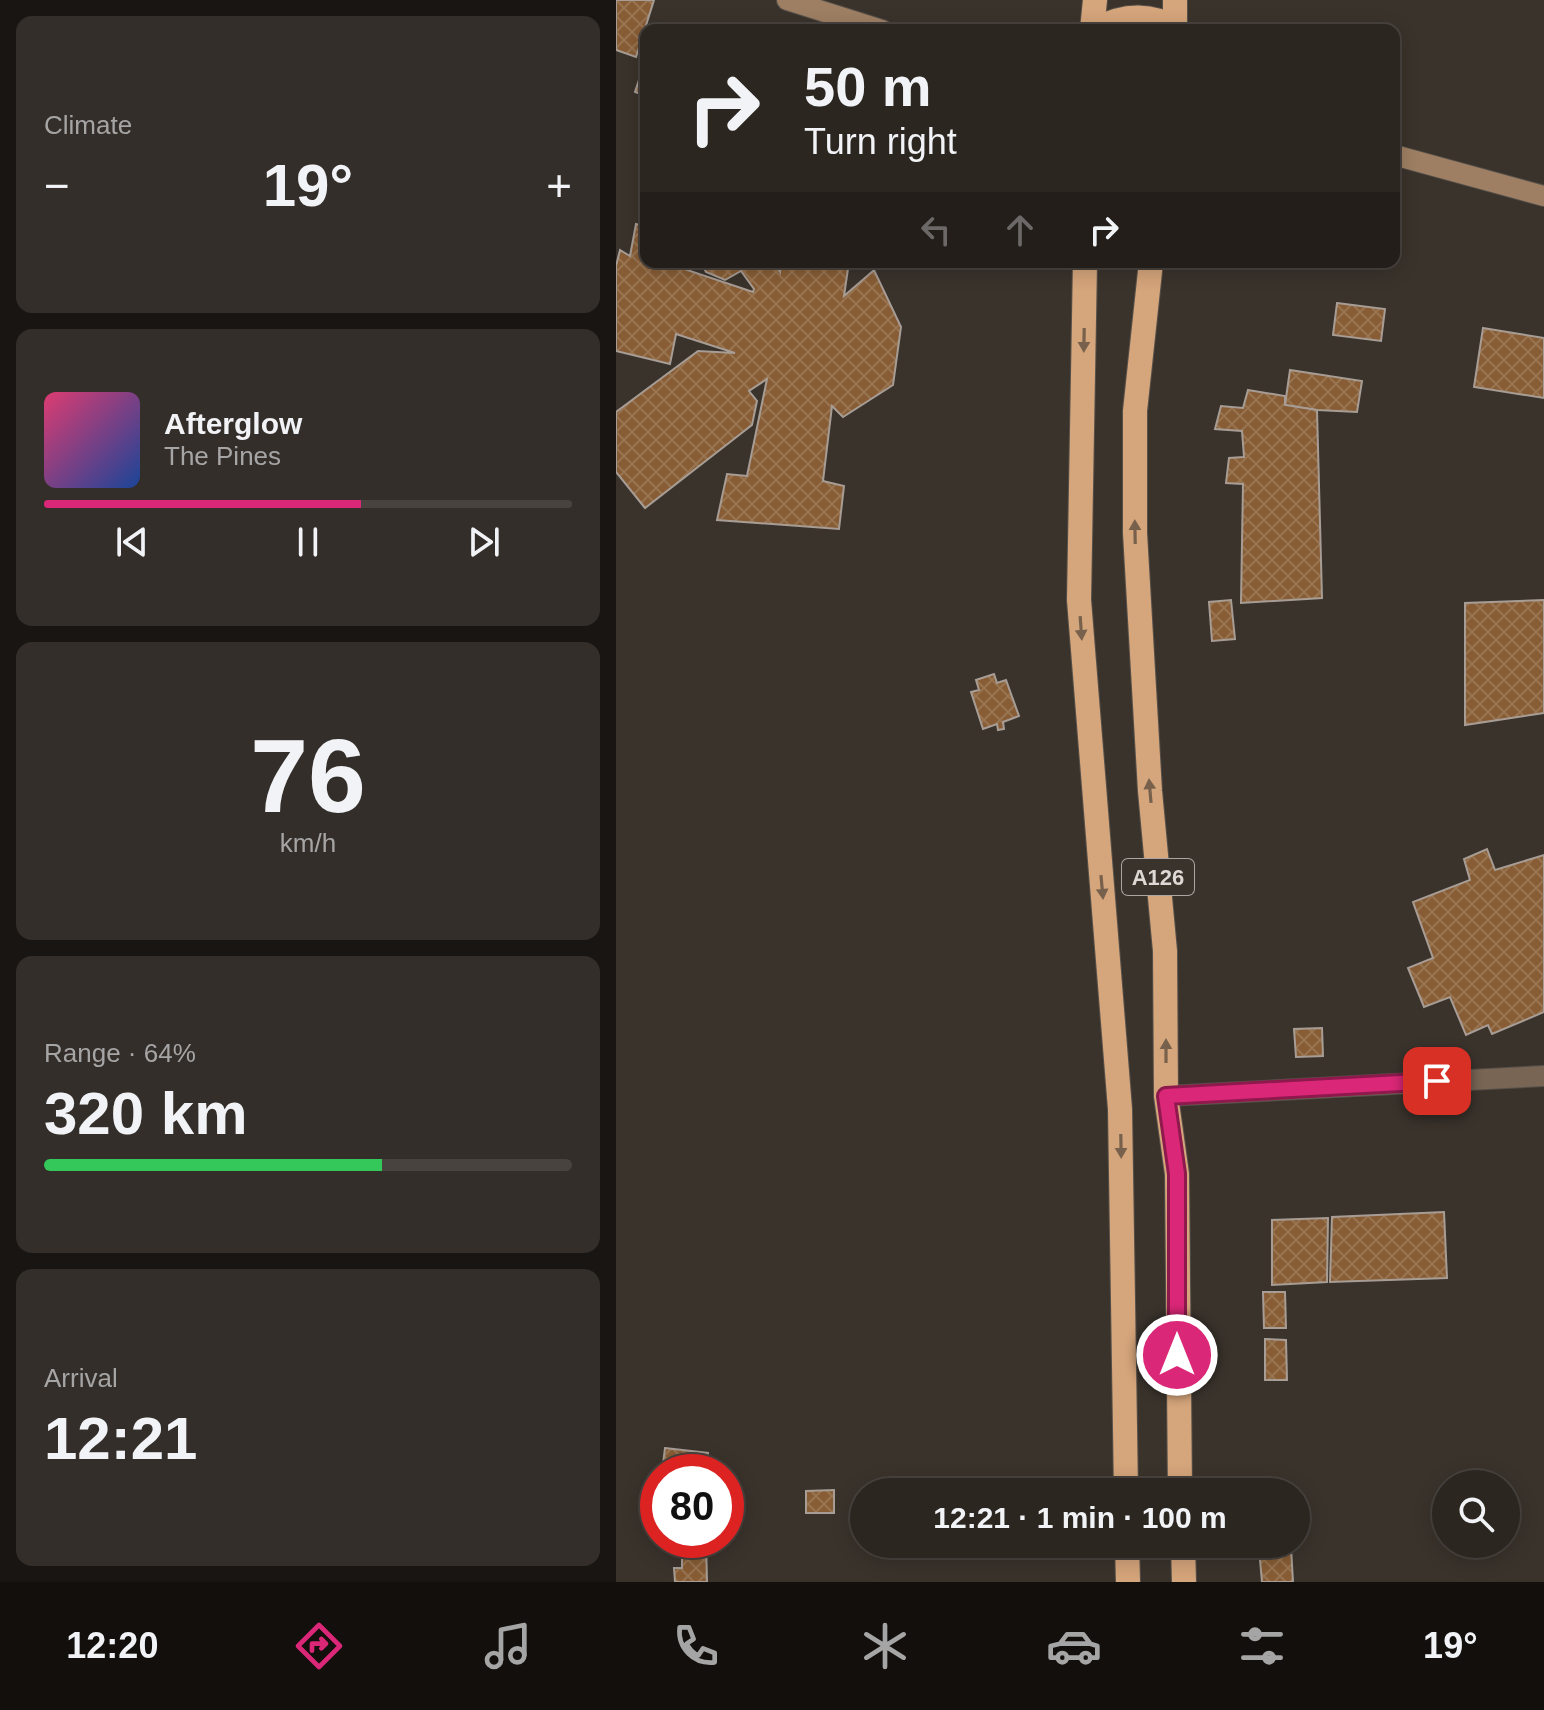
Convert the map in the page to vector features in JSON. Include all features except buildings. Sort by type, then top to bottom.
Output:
[{"type":"highway","points":[[1093,24],[1095,0]]},
{"type":"highway","points":[[1175,0],[1176,24]]},
{"type":"highway","points":[[1106,24],[1133,17],[1155,19],[1166,24]]},
{"type":"highway","name":"A126","points":[[1085,268],[1079,600],[1120,1109],[1126,1478]]},
{"type":"highway","name":"A126","points":[[1150,268],[1135,411],[1135,533],[1150,791],[1165,951],[1166,1096],[1177,1174],[1180,1478]]},
{"type":"highway","points":[[1127,1558],[1128,1582]]},
{"type":"highway","points":[[1183,1558],[1184,1582]]},
{"type":"street","points":[[787,0],[863,24]]},
{"type":"street","points":[[1400,157],[1544,196]]},
{"type":"street","points":[[1166,1096],[1544,1076]]},
{"type":"route","points":[[1177,1355],[1177,1174],[1166,1096],[1437,1081]]}]
